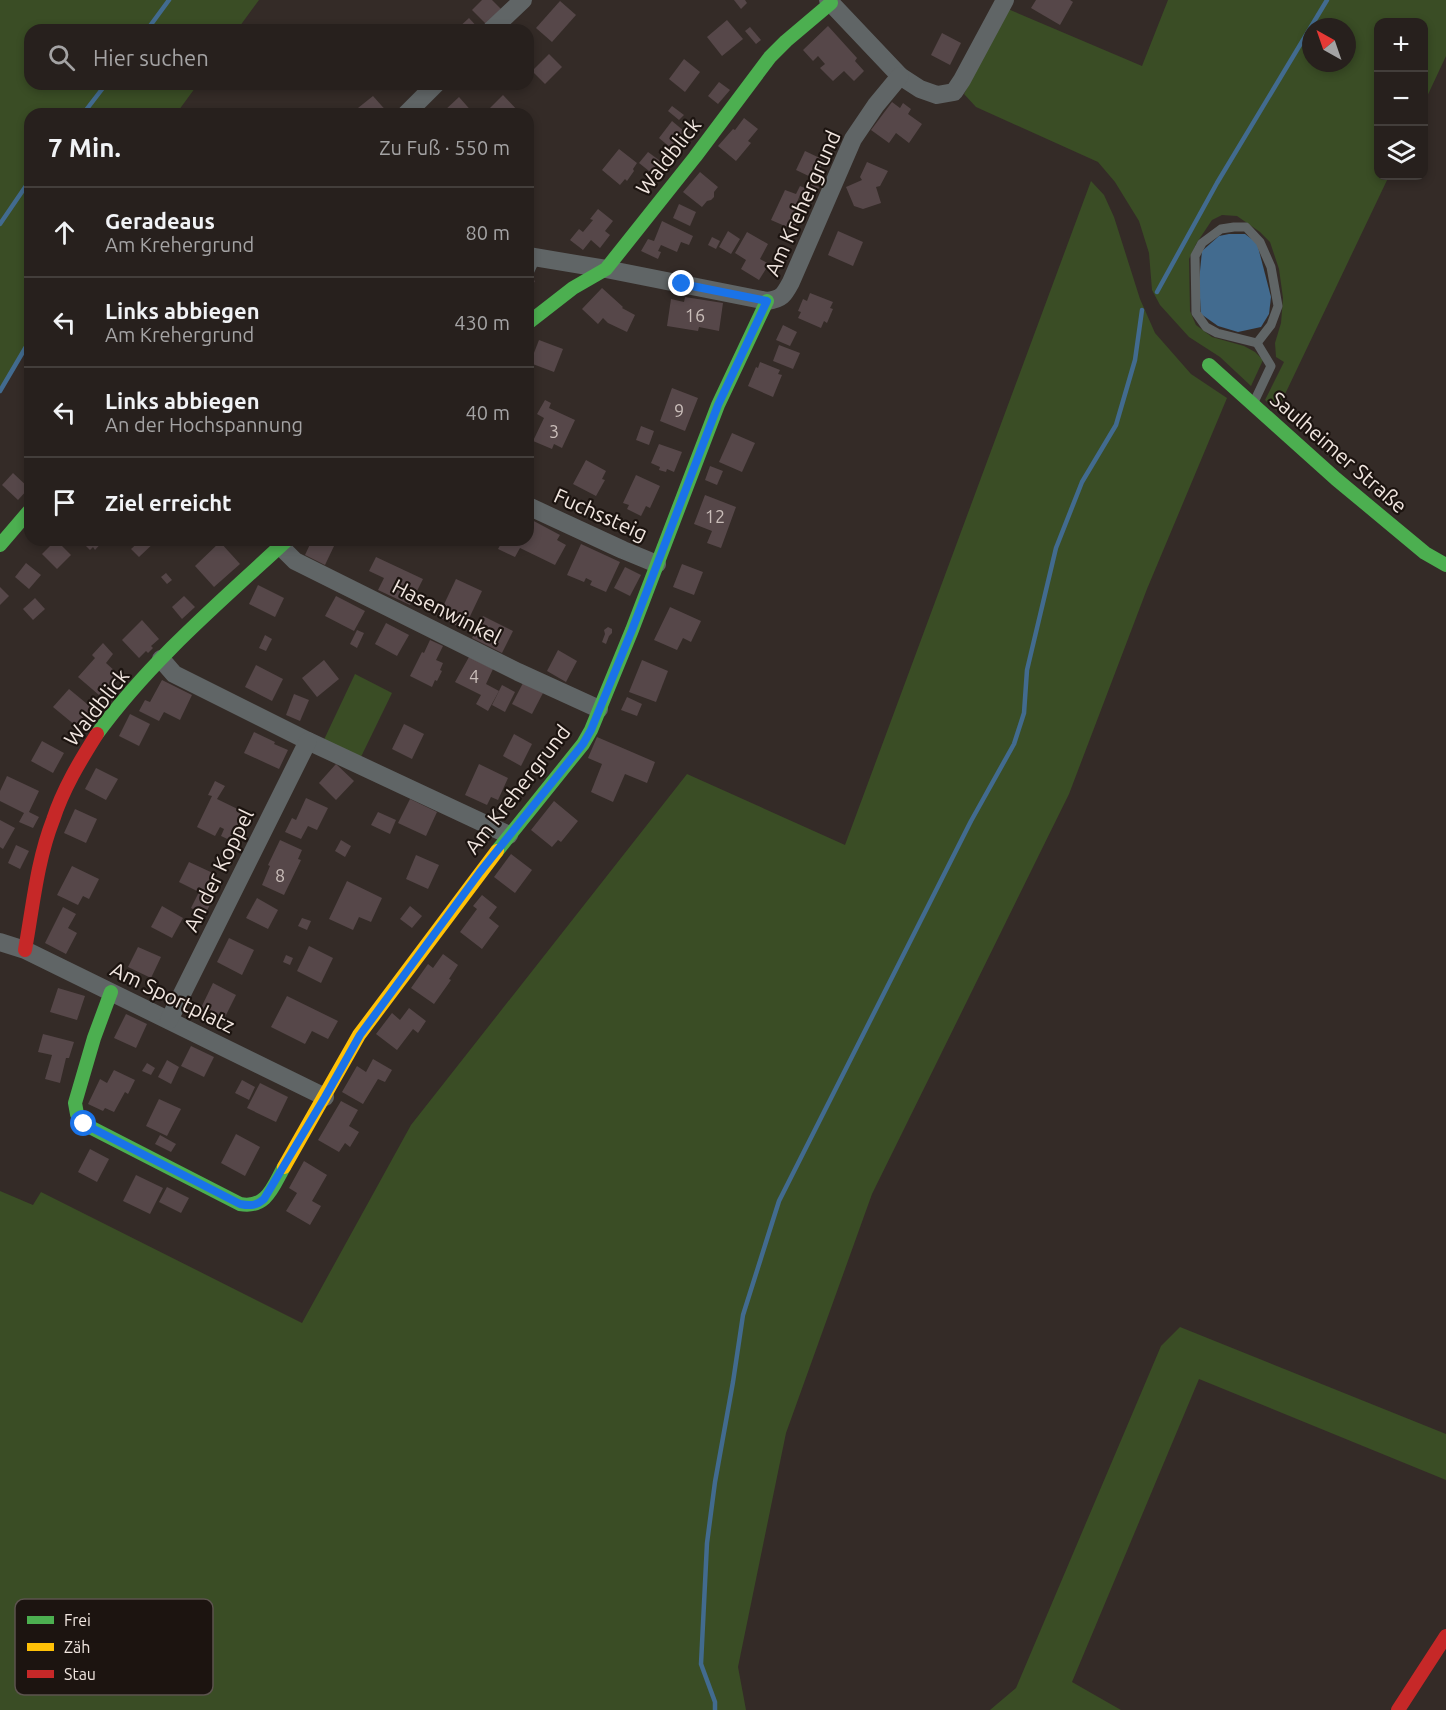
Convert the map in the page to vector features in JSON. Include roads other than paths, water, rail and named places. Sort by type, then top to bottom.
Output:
[{"type":"street","points":[[497,24],[523,0]]},
{"type":"street","points":[[829,2],[900,76],[920,89],[937,95],[954,92],[962,81],[1005,0]]},
{"type":"street","name":"Waldblick","points":[[534,318],[573,288],[606,269],[695,157],[770,57],[829,2]]},
{"type":"street","name":"Am Krehergrund","points":[[111,992],[94,1038],[75,1103],[78,1118],[84,1124],[240,1204],[248,1206],[257,1204],[264,1199],[360,1035],[509,835],[583,744],[591,730],[718,405],[767,301],[776,300],[784,295],[854,139],[876,105],[900,76]]},
{"type":"street","points":[[412,108],[430,90]]},
{"type":"street","points":[[534,257],[767,301]]},
{"type":"street","name":"Saulheimer Straße","points":[[1209,365],[1336,479],[1425,553],[1446,565]]},
{"type":"street","name":"Fuchssteig","points":[[534,509],[657,564]]},
{"type":"street","points":[[0,545],[24,517]]},
{"type":"street","name":"Waldblick","points":[[25,950],[43,851],[58,805],[71,776],[105,722],[161,659],[280,546]]},
{"type":"street","name":"Hasenwinkel","points":[[285,546],[295,561],[518,672],[599,709]]},
{"type":"street","points":[[161,659],[174,674],[308,741],[509,835]]},
{"type":"street","name":"An der Koppel","points":[[169,1020],[308,741]]},
{"type":"street","name":"Am Sportplatz","points":[[0,942],[25,950],[325,1097]]},
{"type":"street","points":[[1398,1710],[1446,1636]]},
{"type":"lane","points":[[1252,404],[1271,366],[1257,343],[1217,333],[1206,327],[1196,312],[1195,256],[1203,243],[1221,229],[1246,227],[1260,242],[1271,267],[1278,306],[1271,325],[1257,343]]},
{"type":"water","points":[[1245,234],[1257,243],[1271,297],[1269,314],[1261,327],[1238,332],[1218,326],[1201,314],[1199,281],[1202,251],[1219,236]]},
{"type":"waterway","points":[[151,24],[169,0]]},
{"type":"waterway","points":[[1157,292],[1217,183],[1327,0]]},
{"type":"waterway","points":[[88,108],[101,90]]},
{"type":"waterway","points":[[0,224],[24,189]]},
{"type":"waterway","points":[[715,1710],[715,1702],[701,1664],[707,1543],[743,1315],[779,1201],[971,821],[1014,744],[1024,713],[1027,670],[1056,548],[1082,482],[1116,425],[1135,360],[1142,310]]},
{"type":"waterway","points":[[0,391],[24,350]]}]
